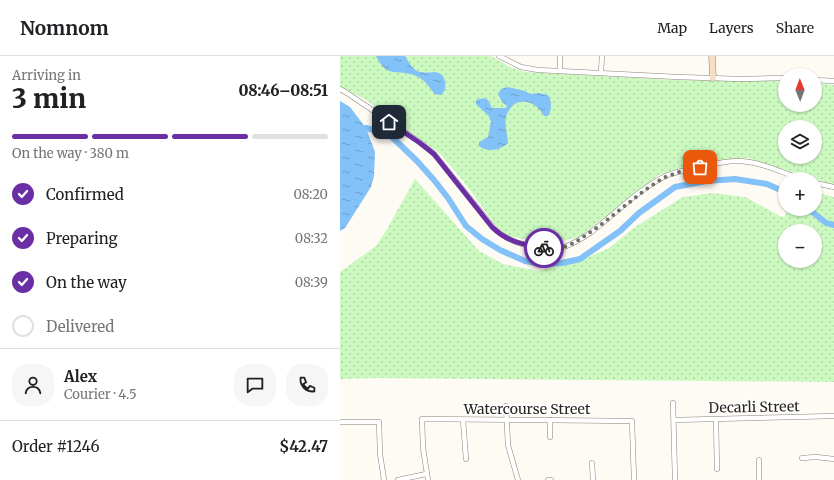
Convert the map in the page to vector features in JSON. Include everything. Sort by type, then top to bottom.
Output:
[{"type":"street","points":[[499,56],[513,64],[528,68],[560,71],[713,78],[778,78]]},
{"type":"street","points":[[560,56],[560,71]]},
{"type":"street","points":[[601,72],[602,56]]},
{"type":"street","points":[[712,56],[713,78]]},
{"type":"street","points":[[822,80],[834,81]]},
{"type":"street","points":[[340,89],[347,92],[434,154],[499,234],[508,240],[531,246],[555,249],[574,243],[657,182],[670,175],[688,169],[739,161],[764,166],[781,172]]},
{"type":"street","points":[[822,184],[834,187]]},
{"type":"street","points":[[673,403],[675,480]]},
{"type":"street","points":[[506,406],[509,451],[518,480]]},
{"type":"street","name":"Decarli Street","points":[[674,420],[834,416]]},
{"type":"street","points":[[716,418],[717,469]]},
{"type":"street","name":"Watercourse Street","points":[[426,474],[422,420],[632,421],[634,480]]},
{"type":"street","points":[[463,420],[466,459]]},
{"type":"street","points":[[550,420],[550,437]]},
{"type":"street","points":[[340,422],[379,422],[380,454],[384,480]]},
{"type":"street","points":[[802,458],[816,457],[834,459]]},
{"type":"street","points":[[759,460],[759,480]]},
{"type":"street","points":[[592,463],[593,480]]},
{"type":"street","points":[[398,480],[426,474],[428,480]]},
{"type":"green space","points":[[340,56],[491,56],[510,67],[525,72],[675,80],[778,81],[778,112],[822,112],[822,84],[834,85],[834,185],[822,181],[822,172],[792,172],[747,158],[706,162],[659,175],[579,237],[552,244],[508,236],[497,227],[461,178],[440,154],[365,99],[340,87]]},
{"type":"green space","points":[[415,179],[479,251],[503,264],[538,271],[580,261],[609,248],[635,227],[683,197],[713,193],[745,197],[784,218],[785,216],[822,216],[822,194],[834,197],[834,382],[377,378],[340,379],[340,272],[376,246]]},
{"type":"water","points":[[376,56],[405,56],[411,66],[417,71],[439,73],[444,78],[444,91],[441,95],[435,94],[420,78],[406,73],[385,69]]},
{"type":"water","points":[[508,87],[525,91],[530,94],[538,93],[548,95],[551,106],[548,116],[544,116],[535,105],[518,102],[509,110],[506,117],[505,123],[508,143],[494,150],[483,148],[479,146],[479,142],[488,137],[491,122],[489,116],[476,104],[476,100],[484,98],[488,100],[492,108],[506,108],[507,106],[502,102],[498,94],[501,89]]},
{"type":"water","points":[[340,101],[350,107],[366,128],[375,152],[374,176],[371,187],[345,228],[340,231]]},
{"type":"waterway","points":[[357,129],[366,128],[385,133],[393,138],[434,180],[448,198],[466,226],[482,239],[500,250],[525,261],[542,264],[562,263],[580,259],[620,231],[639,213],[675,187],[706,181],[735,179],[767,184],[778,189]]},
{"type":"waterway","points":[[818,216],[826,223],[834,225]]},
{"type":"way so far","points":[[544,248],[562,248],[578,241],[663,178],[700,167]]},
{"type":"route","points":[[389,122],[434,154],[499,234],[505,238],[522,244],[544,248]]}]
